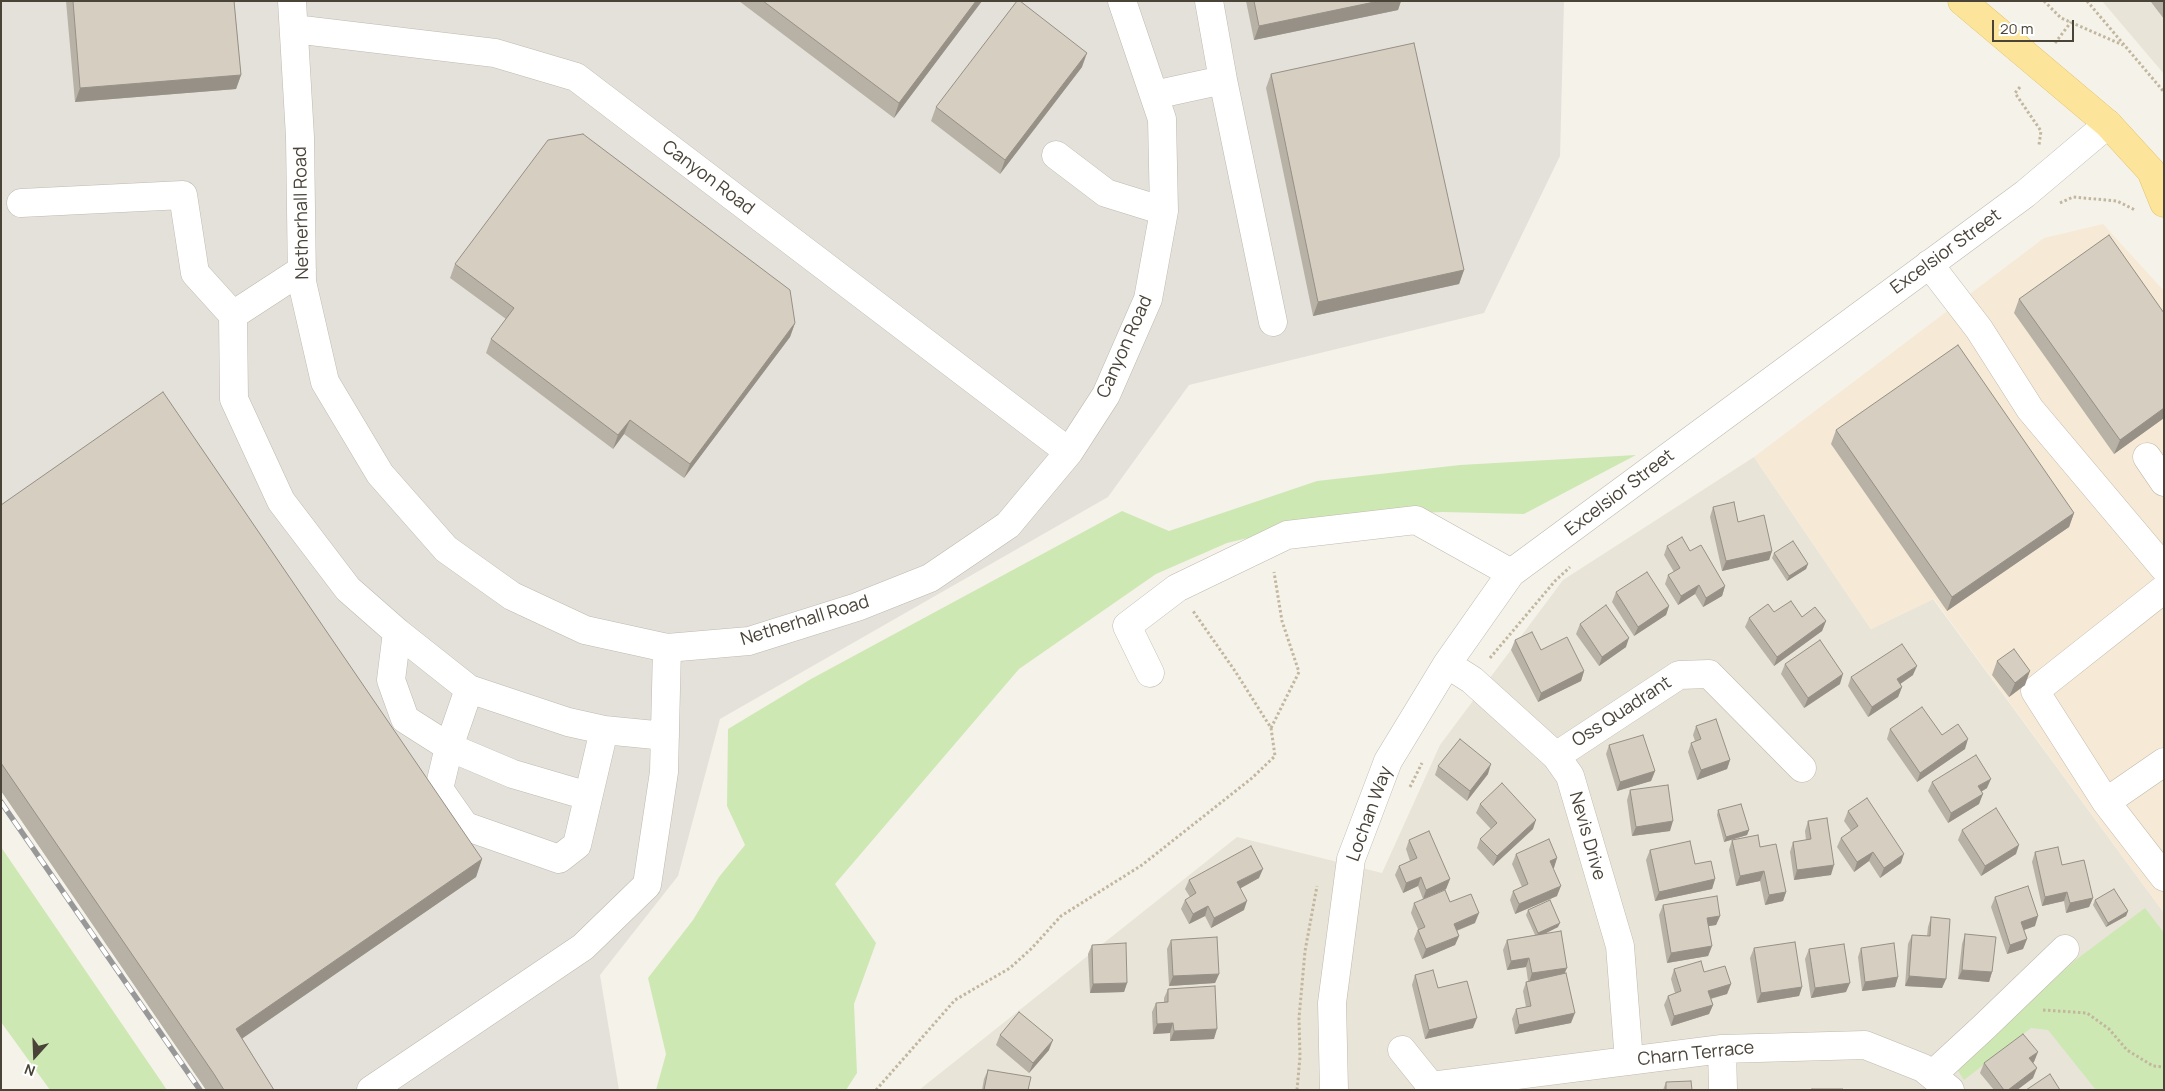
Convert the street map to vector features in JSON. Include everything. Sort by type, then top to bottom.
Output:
[{"type":"main road","points":[[1962,1],[2108,124],[2157,174],[2164,203]]},
{"type":"street","name":"Netherhall Road","points":[[292,1],[300,137],[302,282],[326,382],[380,474],[446,549],[512,596],[585,630],[667,648],[749,641],[857,607],[930,578],[1008,525]]},
{"type":"street","name":"Canyon Road","points":[[1008,525],[1069,452],[1106,395],[1148,300],[1164,211],[1162,119],[1122,1]]},
{"type":"street","points":[[1209,1],[1223,80],[1273,322]]},
{"type":"street","name":"Canyon Road","points":[[294,29],[496,53],[576,77],[1069,452]]},
{"type":"street","points":[[1154,95],[1223,80]]},
{"type":"street","name":"Excelsior Street","points":[[1512,573],[2025,194],[2108,124]]},
{"type":"street","points":[[1056,155],[1106,193],[1164,211]]},
{"type":"street","points":[[21,203],[183,195],[195,273],[233,315],[234,398],[281,501],[348,589],[397,632],[469,689],[568,722],[604,730],[665,736]]},
{"type":"street","points":[[1930,264],[1979,329],[2030,409],[2164,568]]},
{"type":"street","points":[[233,315],[302,270]]},
{"type":"street","points":[[2146,458],[2164,482]]},
{"type":"street","points":[[1150,673],[1127,626],[1176,588],[1287,535],[1416,520],[1512,573]]},
{"type":"street","name":"Lochan Way","points":[[1334,1090],[1332,1003],[1351,859],[1388,761],[1446,664],[1512,573]]},
{"type":"street","points":[[2164,589],[2035,690],[2106,802],[2164,877]]},
{"type":"street","points":[[397,632],[391,680],[405,719],[449,747],[513,774],[588,796]]},
{"type":"street","points":[[371,1090],[583,947],[647,884],[664,772],[667,648]]},
{"type":"street","name":"Nevis Drive","points":[[1446,664],[1472,680],[1556,756],[1570,776],[1620,946],[1629,1061]]},
{"type":"street","name":"Oss Quadrant","points":[[1556,756],[1679,675],[1709,674],[1802,768]]},
{"type":"street","points":[[469,689],[449,747],[439,789],[465,826],[559,859],[576,845],[604,730]]},
{"type":"street","points":[[2106,802],[2164,762]]},
{"type":"street","points":[[1941,1082],[2065,949]]},
{"type":"street","name":"Charn Terrace","points":[[1402,1050],[1430,1088],[1722,1049],[1865,1045],[1923,1068],[1941,1082]]},
{"type":"street","points":[[1722,1049],[1723,1090]]},
{"type":"path","points":[[2044,1],[2061,18],[2124,45]]},
{"type":"path","points":[[2087,1],[2164,92]]},
{"type":"path","points":[[1271,728],[1299,672],[1282,621],[1273,568],[1287,535]]},
{"type":"path","points":[[876,1090],[955,1000],[1010,968],[1032,948],[1061,916],[1142,865],[1252,778],[1275,756],[1271,728],[1235,671],[1176,588]]},
{"type":"path","points":[[2040,1010],[2087,1013],[2109,1030],[2127,1050],[2153,1066],[2164,1067]]},
{"type":"shaded area","points":[[1,1],[1564,1],[1560,156],[1484,313],[1189,385],[1108,497],[720,719],[678,876],[600,975],[619,1090],[229,1090],[1,775]]},
{"type":"shaded area","points":[[2102,1],[2164,1],[2164,74]]},
{"type":"shaded area","points":[[2103,224],[2164,291],[2164,913],[1934,599],[1871,629],[1754,457],[2044,238]]},
{"type":"shaded area","points":[[1754,457],[1871,629],[1933,599],[2164,913],[2164,1090],[919,1090],[1237,837],[1382,873],[1440,745],[1563,580]]},
{"type":"green space","points":[[1636,455],[1524,514],[1443,512],[1339,516],[1227,543],[1156,574],[1019,669],[835,884],[876,943],[854,1004],[857,1073],[846,1090],[656,1090],[666,1054],[648,978],[693,920],[719,877],[745,845],[727,806],[728,729],[811,679],[1122,511],[1169,531],[1317,481],[1460,465]]},
{"type":"green space","points":[[1,847],[167,1090],[50,1090],[1,1022]]},
{"type":"green space","points":[[2145,908],[2164,933],[2164,1090],[2096,1090],[2048,1030],[2031,1028],[1964,1080],[1957,1069],[2073,962]]},
{"type":"building","points":[[73,1],[234,1],[241,75],[80,88]]},
{"type":"building","points":[[763,1],[976,1],[899,103]]},
{"type":"building","points":[[1017,1],[1020,1],[1087,53],[1005,160],[936,107]]},
{"type":"building","points":[[1254,1],[1379,1],[1259,26]]},
{"type":"building","points":[[1414,43],[1464,270],[1318,302],[1271,74]]},
{"type":"building","points":[[583,134],[790,290],[795,323],[690,464],[630,420],[618,435],[491,339],[514,308],[455,264],[548,140]]},
{"type":"building","points":[[2109,235],[2164,313],[2164,408],[2120,440],[2019,299]]},
{"type":"building","points":[[1958,345],[2074,513],[1952,597],[1836,430]]},
{"type":"building","points":[[163,392],[482,859],[236,1029],[274,1090],[224,1090],[1,763],[1,505]]},
{"type":"building","points":[[1734,502],[1738,522],[1764,515],[1772,551],[1726,561],[1713,507]]},
{"type":"building","points":[[1682,537],[1690,551],[1701,545],[1725,586],[1706,598],[1699,585],[1681,596],[1668,575],[1680,568],[1667,546]]},
{"type":"building","points":[[1793,541],[1808,564],[1789,576],[1774,553]]},
{"type":"building","points":[[1647,572],[1669,606],[1638,627],[1616,592]]},
{"type":"building","points":[[1791,601],[1802,617],[1815,607],[1826,621],[1777,657],[1749,618],[1768,604],[1774,612]]},
{"type":"building","points":[[1606,605],[1629,638],[1602,657],[1580,624]]},
{"type":"building","points":[[1532,632],[1541,650],[1567,637],[1584,671],[1541,693],[1515,640]]},
{"type":"building","points":[[1820,640],[1843,674],[1808,698],[1785,664]]},
{"type":"building","points":[[1902,644],[1917,666],[1897,679],[1902,687],[1872,707],[1851,677]]},
{"type":"building","points":[[2014,649],[2030,671],[2015,683],[1997,661]]},
{"type":"building","points":[[1922,707],[1942,735],[1958,724],[1968,739],[1920,773],[1890,729]]},
{"type":"building","points":[[1716,719],[1730,760],[1701,770],[1691,743],[1701,739],[1696,726]]},
{"type":"building","points":[[1643,735],[1655,771],[1620,782],[1609,745]]},
{"type":"building","points":[[1460,739],[1491,764],[1470,791],[1438,766]]},
{"type":"building","points":[[1976,755],[1991,779],[1978,786],[1983,794],[1951,813],[1932,782]]},
{"type":"building","points":[[1502,783],[1536,820],[1497,856],[1480,839],[1497,823],[1480,804]]},
{"type":"building","points":[[1668,785],[1673,821],[1636,827],[1630,790]]},
{"type":"building","points":[[1867,798],[1904,854],[1884,868],[1873,852],[1857,862],[1841,838],[1858,826],[1848,811]]},
{"type":"building","points":[[1741,804],[1749,830],[1726,837],[1718,810]]},
{"type":"building","points":[[1996,808],[2019,845],[1985,866],[1962,830]]},
{"type":"building","points":[[1827,818],[1834,865],[1797,870],[1793,842],[1811,839],[1808,821]]},
{"type":"building","points":[[1429,831],[1450,879],[1426,890],[1421,877],[1406,883],[1399,866],[1417,858],[1409,840]]},
{"type":"building","points":[[1758,835],[1760,847],[1776,844],[1786,892],[1769,895],[1764,871],[1740,876],[1732,840]]},
{"type":"building","points":[[1549,839],[1557,858],[1550,861],[1561,886],[1519,904],[1513,891],[1528,884],[1516,854]]},
{"type":"building","points":[[1690,841],[1695,864],[1711,861],[1715,879],[1659,892],[1650,850]]},
{"type":"building","points":[[1251,846],[1263,869],[1237,882],[1247,901],[1214,918],[1208,906],[1193,914],[1185,900],[1196,893],[1189,880]]},
{"type":"building","points":[[2058,847],[2062,865],[2084,860],[2093,898],[2070,903],[2067,892],[2045,897],[2035,852]]},
{"type":"building","points":[[2028,886],[2038,916],[2021,922],[2027,939],[2010,945],[1995,897]]},
{"type":"building","points":[[2114,889],[2128,911],[2108,923],[2095,900]]},
{"type":"building","points":[[1445,890],[1450,902],[1471,894],[1479,913],[1454,924],[1459,936],[1426,949],[1418,930],[1425,927],[1414,903]]},
{"type":"building","points":[[1717,896],[1720,916],[1707,918],[1712,946],[1671,953],[1663,905]]},
{"type":"building","points":[[1550,900],[1560,923],[1538,933],[1528,910]]},
{"type":"building","points":[[1931,917],[1950,919],[1946,979],[1909,976],[1912,935],[1930,936]]},
{"type":"building","points":[[1561,931],[1567,968],[1532,973],[1529,958],[1511,961],[1507,940]]},
{"type":"building","points":[[1965,934],[1996,937],[1992,972],[1962,970]]},
{"type":"building","points":[[1217,937],[1219,974],[1173,976],[1171,940]]},
{"type":"building","points":[[1795,942],[1802,987],[1761,993],[1754,948]]},
{"type":"building","points":[[1126,943],[1127,983],[1093,984],[1092,945]]},
{"type":"building","points":[[1894,943],[1898,977],[1865,982],[1861,948]]},
{"type":"building","points":[[1844,944],[1850,983],[1815,988],[1809,949]]},
{"type":"building","points":[[1701,961],[1704,972],[1725,966],[1731,984],[1708,991],[1713,1005],[1674,1016],[1668,996],[1681,991],[1674,969]]},
{"type":"building","points":[[1433,970],[1438,988],[1467,981],[1477,1018],[1429,1030],[1415,975]]},
{"type":"building","points":[[1566,973],[1575,1013],[1519,1025],[1516,1009],[1531,1006],[1526,982]]},
{"type":"building","points":[[1215,986],[1217,1029],[1174,1031],[1173,1023],[1157,1024],[1156,1003],[1168,1002],[1168,989]]},
{"type":"building","points":[[1019,1012],[1053,1040],[1033,1063],[1000,1035]]},
{"type":"building","points":[[2023,1034],[2038,1052],[2029,1058],[2037,1068],[2008,1090],[2004,1090],[1984,1063]]},
{"type":"building","points":[[988,1070],[1031,1077],[1028,1090],[984,1090]]},
{"type":"building","points":[[2050,1074],[2060,1090],[2026,1090]]},
{"type":"building","points":[[1691,1081],[1692,1090],[1666,1090],[1666,1082]]},
{"type":"building","points":[[1843,1089],[1843,1090],[1812,1090]]},
{"type":"railway","points":[[1,802],[200,1090]]}]
